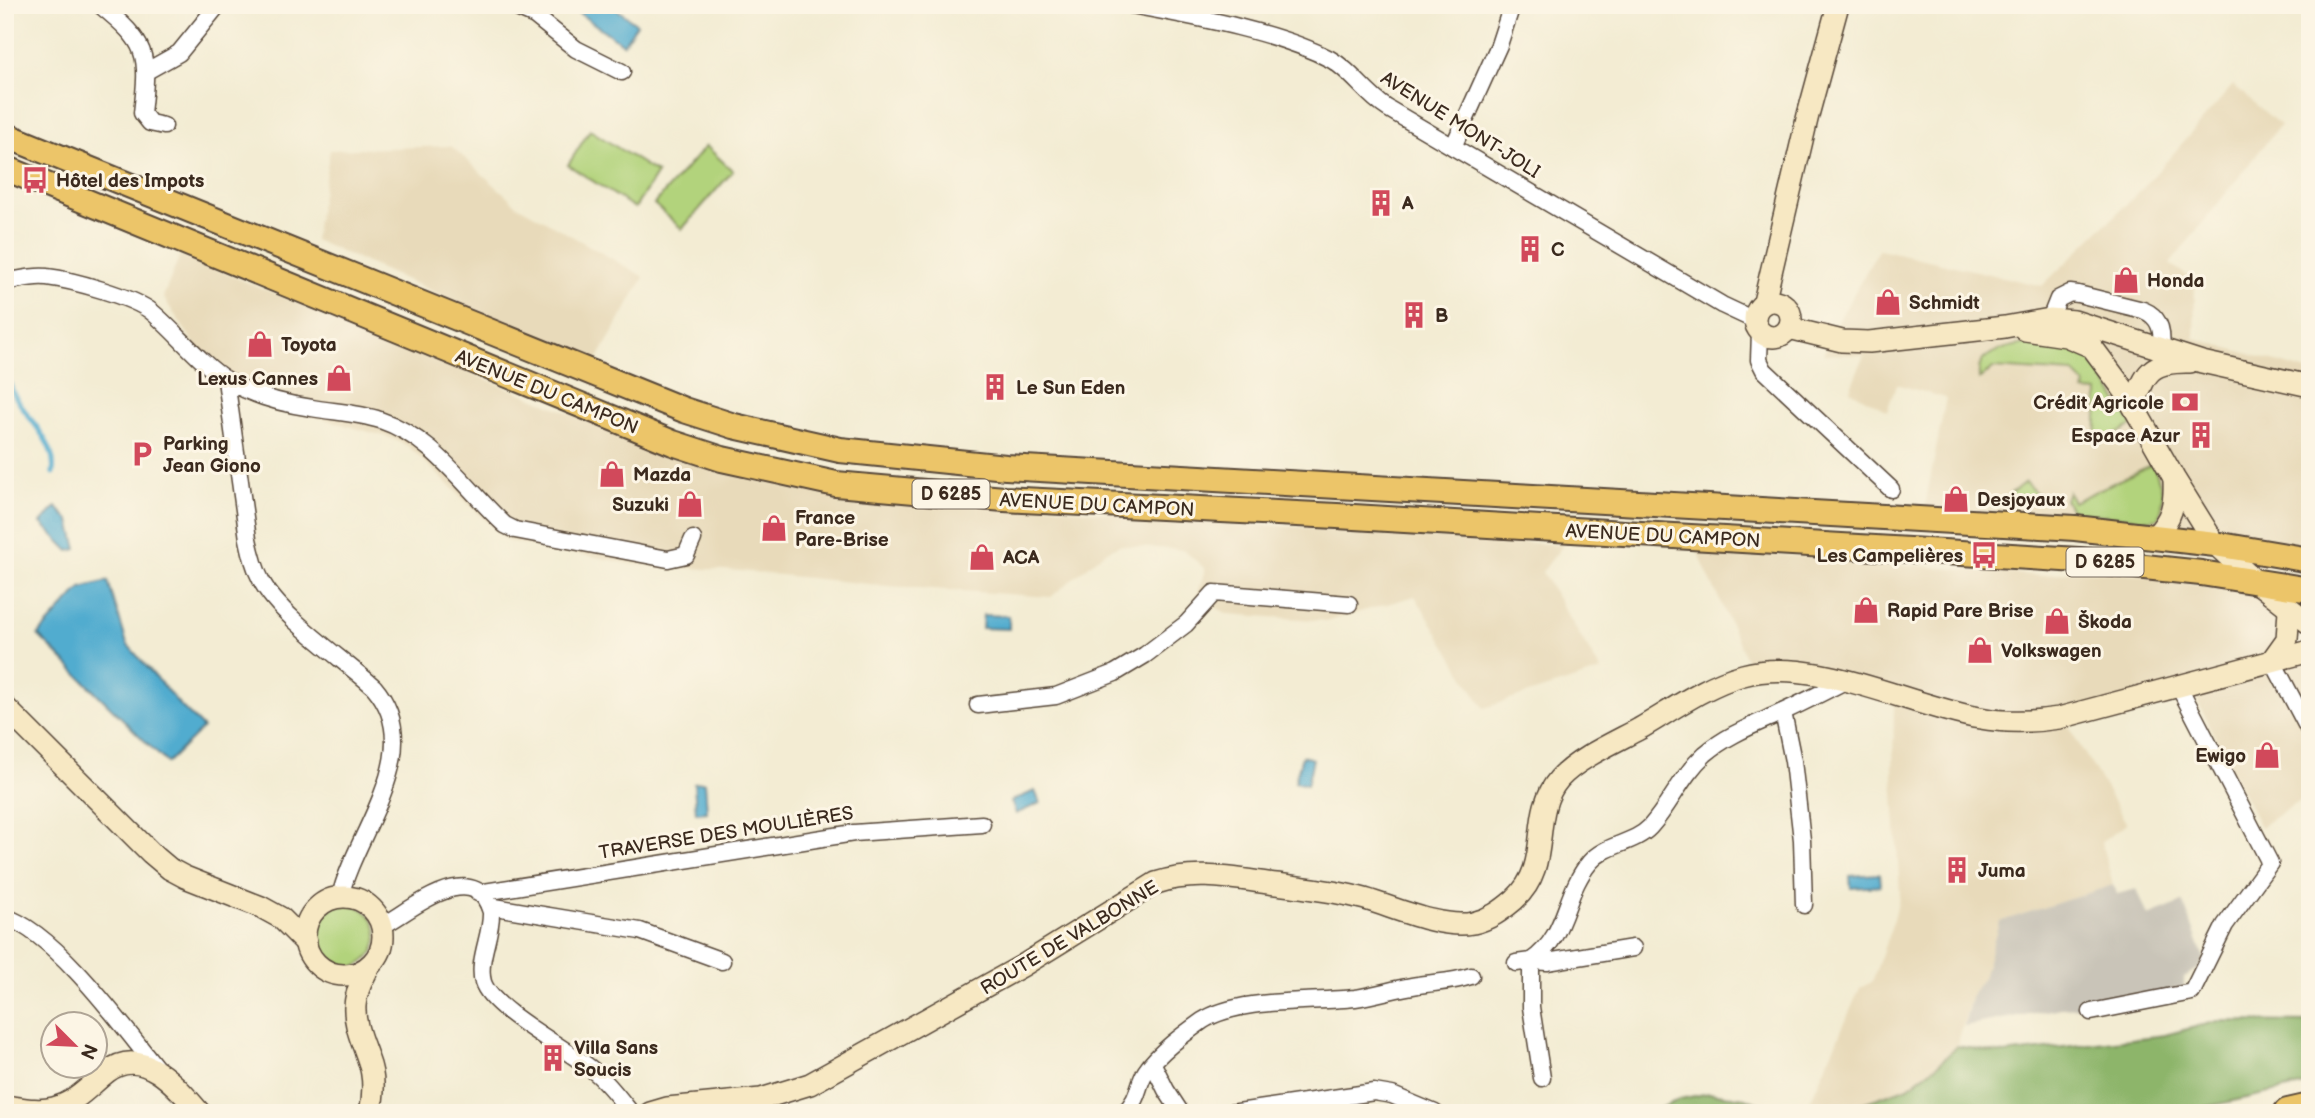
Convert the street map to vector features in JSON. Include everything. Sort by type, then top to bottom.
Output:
[{"type":"highway","points":[[2288,1113],[2310,1108]]},
{"type":"main road","name":"AVENUE DU CAMPON","points":[[5,135],[684,410],[734,426],[840,450],[1006,467],[2062,527],[2155,536]]},
{"type":"main road","name":"AVENUE DU CAMPON","points":[[5,168],[673,443],[722,458],[836,484],[1004,499],[1337,516],[2132,564],[2255,581]]},
{"type":"main road","name":"D 6285","points":[[2155,536],[2310,560]]},
{"type":"main road","name":"D 6285","points":[[2255,581],[2310,590]]},
{"type":"street","points":[[100,5],[133,36],[141,48],[147,71],[142,113],[150,123],[164,126]]},
{"type":"street","points":[[147,71],[179,52],[218,5]]},
{"type":"street","points":[[510,5],[535,16],[576,49],[622,72]]},
{"type":"street","name":"AVENUE MONT-JOLI","points":[[1131,5],[1236,27],[1317,53],[1348,72],[1373,99],[1453,147],[1722,305],[1759,318]]},
{"type":"street","points":[[1453,147],[1499,45],[1512,5]]},
{"type":"street","points":[[1838,5],[1808,115],[1759,318],[1759,359],[1765,370],[1891,489]]},
{"type":"street","points":[[5,282],[48,277],[130,299],[152,312],[226,380],[299,406],[365,416],[405,431],[417,438],[452,469],[497,517],[515,530],[668,559],[686,555],[693,540]]},
{"type":"street","points":[[2050,319],[2054,306],[2064,295],[2070,293],[2087,296],[2151,313],[2163,336],[2161,347]]},
{"type":"street","points":[[1775,300],[1786,306],[1791,316],[1789,328],[1776,337],[1770,337],[1759,318],[1775,300]]},
{"type":"street","points":[[1789,328],[1842,341],[1869,342],[2005,327],[2050,319],[2074,321],[2202,362],[2310,386]]},
{"type":"street","points":[[2005,327],[2066,336],[2092,347],[2114,374],[2215,544],[2289,610],[2310,624]]},
{"type":"street","points":[[2134,407],[2144,379],[2151,369],[2161,363],[2202,362]]},
{"type":"street","points":[[226,380],[254,565],[262,582],[283,610],[374,687],[384,699],[394,738],[392,766],[340,897]]},
{"type":"street","points":[[2155,536],[2173,512],[2174,478]]},
{"type":"street","points":[[978,705],[1056,696],[1115,673],[1145,655],[1186,624],[1214,593],[1349,604]]},
{"type":"street","points":[[2289,610],[2287,639],[2272,660],[2310,732]]},
{"type":"street","name":"ROUTE DE VALBONNE","points":[[650,1113],[667,1108],[761,1099],[810,1084],[1023,966],[1156,883],[1171,878],[1195,876],[1236,879],[1338,892],[1443,922],[1469,923],[1492,917],[1530,882],[1537,865],[1543,818],[1549,796],[1558,780],[1575,766],[1711,689],[1743,675],[1764,671],[1847,680],[1943,709],[2008,722],[2059,718],[2310,651]]},
{"type":"street","points":[[1523,962],[1546,950],[1561,925],[1567,902],[1584,870],[1595,857],[1634,839],[1650,826],[1682,780],[1718,744],[1847,680]]},
{"type":"street","points":[[2091,1012],[2192,992],[2225,925],[2270,863],[2178,685]]},
{"type":"street","points":[[5,707],[170,869],[281,918],[306,943],[317,963],[326,970],[349,974],[370,965]]},
{"type":"street","points":[[1783,712],[1793,761],[1802,839],[1804,905]]},
{"type":"street","name":"TRAVERSE DES MOULIÈRES","points":[[382,926],[433,895],[450,888],[461,887],[478,893],[854,833],[982,824]]},
{"type":"street","points":[[478,893],[489,906],[491,918],[482,967],[482,980],[489,995],[595,1072],[631,1113]]},
{"type":"street","points":[[306,943],[309,918],[317,908],[332,898],[362,901],[371,907],[382,926],[381,947],[358,990],[355,1006],[359,1035],[374,1087],[370,1113]]},
{"type":"street","points":[[489,906],[640,931],[722,961]]},
{"type":"street","points":[[261,907],[283,910],[317,908]]},
{"type":"street","points":[[5,917],[30,930],[84,979],[162,1074],[200,1113]]},
{"type":"street","points":[[1523,962],[1547,962],[1633,948]]},
{"type":"street","points":[[1523,962],[1542,1078]]},
{"type":"street","points":[[1124,1113],[1134,1103],[1143,1078],[1153,1064],[1204,1020],[1227,1010],[1252,1005],[1358,998],[1471,976]]},
{"type":"street","points":[[5,1106],[41,1110],[55,1108],[79,1097],[110,1070],[125,1063],[143,1064],[162,1074]]},
{"type":"street","points":[[1153,1064],[1181,1113]]},
{"type":"street","points":[[1231,1113],[1374,1092],[1392,1095],[1435,1113]]},
{"type":"shaded area","points":[[2233,85],[2280,125],[2170,264],[2195,281],[2194,338],[2310,372],[2310,547],[2149,526],[1925,506],[1946,398],[1896,384],[1887,411],[1850,390],[1864,355],[1823,354],[1879,249],[2042,286],[2144,187]]},
{"type":"shaded area","points":[[451,146],[517,205],[644,277],[596,362],[314,240],[330,150]]},
{"type":"shaded area","points":[[180,255],[661,450],[1079,510],[1195,522],[1380,531],[1563,545],[1542,572],[1601,671],[1484,708],[1415,596],[1328,621],[1228,614],[1197,597],[1205,569],[1184,550],[1119,545],[1105,552],[1051,597],[639,565],[508,541],[408,446],[391,438],[247,397],[208,364],[163,297]]},
{"type":"shaded area","points":[[1696,548],[2042,576],[2078,570],[2139,575],[2250,593],[2269,608],[2275,618],[2285,665],[2310,658],[2310,794],[2260,827],[2194,695],[2068,726],[2127,824],[2101,842],[2113,885],[1999,922],[1983,978],[1972,993],[1957,1046],[1940,1063],[1908,1087],[1836,1113],[1805,1113],[1860,988],[1872,982],[1900,895],[1893,776],[1894,705],[1808,676],[1747,661]]},
{"type":"shaded area","points":[[2113,885],[2118,894],[2137,889],[2148,916],[2183,902],[2204,958],[2200,968],[2184,977],[2184,989],[2107,1006],[2061,1008],[1964,1026],[1972,993],[1983,978],[1999,922]]},
{"type":"green space","points":[[590,130],[657,173],[635,208],[568,165]]},
{"type":"green space","points":[[706,146],[733,171],[682,229],[654,204]]},
{"type":"green space","points":[[2046,342],[2078,349],[2090,358],[2133,425],[2096,445],[2098,392],[2084,391],[2085,385],[2074,373],[1993,368],[1979,380],[1981,363],[1993,353],[2010,347]]},
{"type":"green space","points":[[2153,464],[2163,498],[2158,518],[2150,520],[2072,512],[2065,500],[2068,491],[2073,502]]},
{"type":"green space","points":[[2025,482],[2044,501],[2001,501]]},
{"type":"green space","points":[[345,904],[363,910],[371,918],[377,936],[371,954],[363,962],[345,968],[327,962],[319,954],[313,936],[319,918],[327,910]]},
{"type":"green space","points":[[2218,1021],[2310,1022],[2310,1084],[2178,1113],[1836,1113],[1908,1087],[1940,1063],[1957,1046],[2004,1054],[2165,1035]]},
{"type":"green space","points":[[1709,1093],[1745,1098],[1782,1113],[1661,1113],[1661,1108],[1680,1099]]},
{"type":"water","points":[[575,5],[611,5],[637,24],[623,44],[573,9]]},
{"type":"water","points":[[56,507],[70,521],[77,549],[69,551],[41,523]]},
{"type":"water","points":[[108,581],[127,644],[203,728],[167,763],[38,635],[81,588]]},
{"type":"water","points":[[983,615],[1009,616],[1009,629],[982,628]]},
{"type":"water","points":[[1302,756],[1313,759],[1307,785],[1295,782]]},
{"type":"water","points":[[705,782],[707,812],[696,813],[694,783]]},
{"type":"water","points":[[1035,791],[1040,803],[1016,814],[1011,801]]},
{"type":"water","points":[[1879,874],[1880,886],[1851,888],[1850,876]]},
{"type":"waterway","points":[[5,371],[15,396],[47,442],[53,473]]},
{"type":"place","name":"Hôtel des Impots","points":[[35,180]]},
{"type":"place","name":"A","points":[[1381,203]]},
{"type":"place","name":"C","points":[[1530,249]]},
{"type":"place","name":"Honda","points":[[2126,280]]},
{"type":"place","name":"Schmidt","points":[[1888,302]]},
{"type":"place","name":"B","points":[[1414,315]]},
{"type":"place","name":"Toyota","points":[[260,344]]},
{"type":"place","name":"Lexus Cannes","points":[[339,378]]},
{"type":"place","name":"Le Sun Eden","points":[[995,387]]},
{"type":"place","name":"Crédit Agricole","points":[[2185,402]]},
{"type":"place","name":"Espace Azur","points":[[2201,435]]},
{"type":"place","name":"Parking Jean Giono","points":[[142,454]]},
{"type":"place","name":"Mazda","points":[[612,474]]},
{"type":"place","name":"Desjoyaux","points":[[1956,499]]},
{"type":"place","name":"Suzuki","points":[[690,504]]},
{"type":"place","name":"France Pare-Brise","points":[[774,528]]},
{"type":"place","name":"Les Campelières","points":[[1984,555]]},
{"type":"place","name":"ACA","points":[[982,557]]},
{"type":"place","name":"Rapid Pare Brise","points":[[1866,610]]},
{"type":"place","name":"Škoda","points":[[2057,621]]},
{"type":"place","name":"Volkswagen","points":[[1980,650]]},
{"type":"place","name":"Ewigo","points":[[2267,755]]},
{"type":"place","name":"Juma","points":[[1957,870]]},
{"type":"place","name":"Villa Sans Soucis","points":[[553,1058]]}]
